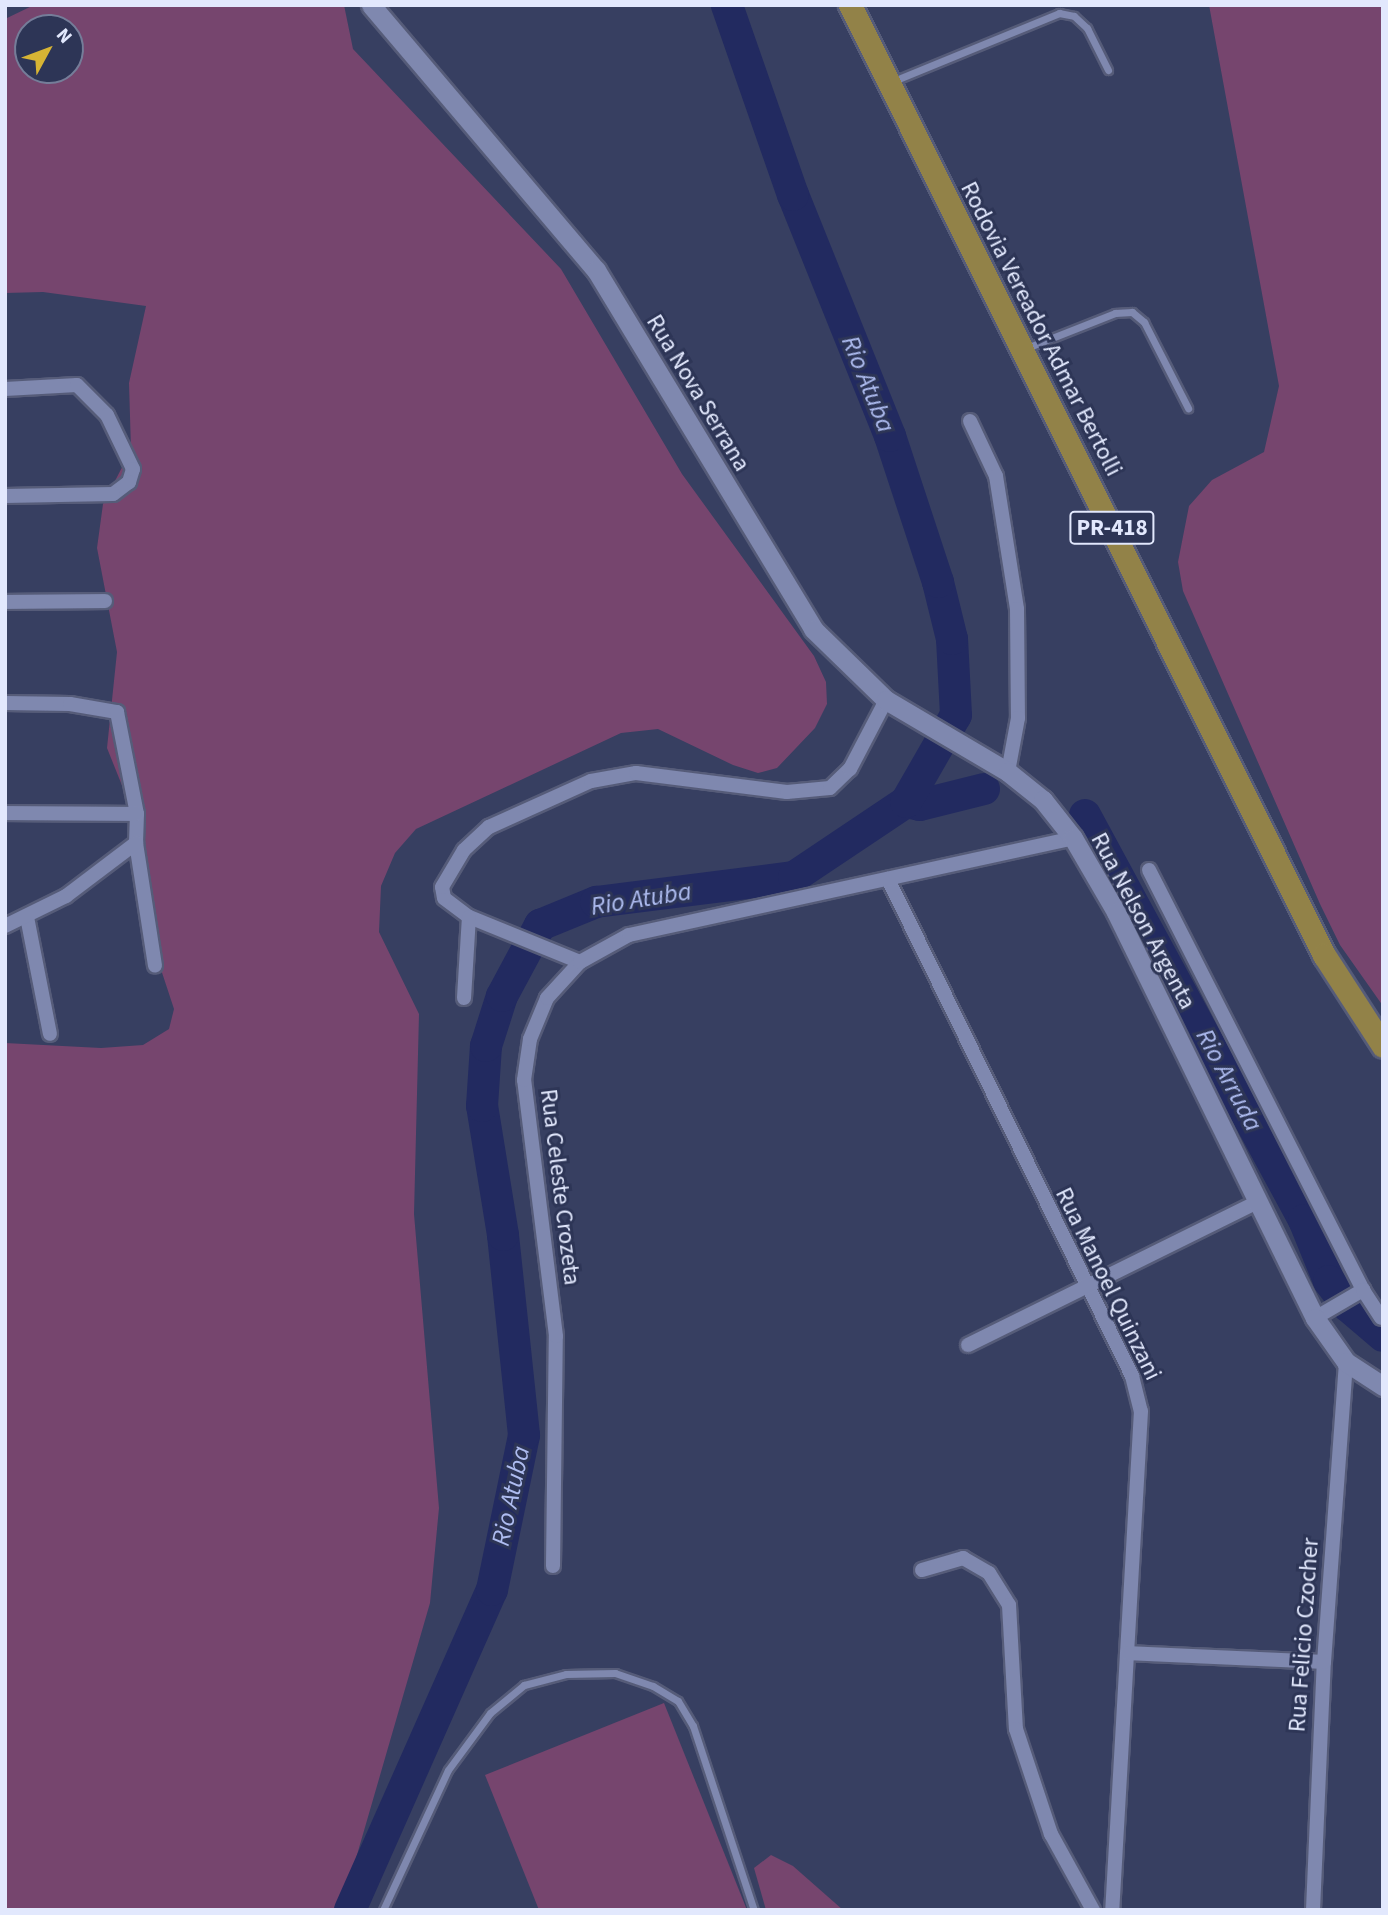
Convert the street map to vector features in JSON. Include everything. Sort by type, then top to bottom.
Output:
[{"type":"highway","name":"Rodovia Vereador Admar Bertolli","points":[[850,5],[887,83],[1024,349],[1324,955],[1383,1046]]},
{"type":"main road","name":"Rua Nova Serrana","points":[[371,5],[596,270],[813,629],[894,706],[1008,772]]},
{"type":"main road","name":"Rua Nelson Argenta","points":[[1008,772],[1043,800],[1073,838],[1116,912],[1315,1318],[1346,1362],[1383,1387]]},
{"type":"street","points":[[5,389],[77,385],[107,415],[133,469],[129,482],[113,494],[5,496]]},
{"type":"street","points":[[970,421],[996,476],[1017,609],[1018,718],[1008,772]]},
{"type":"street","points":[[5,603],[105,601]]},
{"type":"street","points":[[5,703],[70,704],[117,712],[137,814],[135,843],[155,966]]},
{"type":"street","points":[[580,962],[548,952],[469,918],[444,898],[442,887],[464,850],[489,827],[591,781],[636,773],[787,792],[830,788],[849,769],[894,706]]},
{"type":"street","points":[[5,813],[137,814]]},
{"type":"street","name":"Rua Celeste Crozeta","points":[[553,1566],[556,1336],[524,1080],[530,1039],[547,998],[580,962],[629,935],[1073,838]]},
{"type":"street","points":[[5,926],[66,896],[135,843]]},
{"type":"street","name":"Rua Nelson Argenta","points":[[1149,870],[1363,1290],[1381,1318]]},
{"type":"street","name":"Rua Manoel Quinzani","points":[[888,879],[1084,1287],[1132,1376],[1142,1410],[1112,1910]]},
{"type":"street","points":[[27,917],[50,1034]]},
{"type":"street","points":[[464,998],[469,918]]},
{"type":"street","points":[[968,1345],[1256,1202]]},
{"type":"street","points":[[1315,1318],[1363,1290]]},
{"type":"street","name":"Rua Felicio Czocher","points":[[1313,1910],[1324,1662],[1346,1362]]},
{"type":"street","points":[[922,1570],[963,1558],[989,1573],[1009,1605],[1016,1729],[1051,1834],[1093,1910]]},
{"type":"street","points":[[1127,1653],[1324,1662]]},
{"type":"lane","points":[[887,83],[1059,13],[1074,16],[1087,28],[1108,70]]},
{"type":"lane","points":[[1024,349],[1115,313],[1132,312],[1144,322],[1188,408]]},
{"type":"lane","points":[[383,1910],[448,1770],[490,1713],[524,1685],[566,1674],[615,1673],[653,1686],[678,1702],[693,1726],[754,1910]]},
{"type":"shaded area","points":[[34,5],[344,5],[353,49],[561,269],[682,474],[814,656],[826,682],[827,704],[815,728],[777,768],[758,773],[733,765],[658,729],[621,733],[416,829],[395,853],[381,886],[379,932],[419,1014],[414,1214],[439,1508],[430,1603],[341,1910],[5,1910],[5,1043],[101,1048],[143,1045],[169,1029],[174,1009],[146,924],[141,812],[125,793],[107,748],[117,652],[97,548],[103,504],[131,450],[129,383],[146,306],[43,292],[5,293],[5,19],[14,15],[14,84],[84,84],[84,14],[15,14]]},
{"type":"shaded area","points":[[1209,5],[1383,5],[1383,1006],[1340,945],[1320,904],[1183,591],[1178,562],[1189,506],[1212,480],[1264,452],[1279,386]]},
{"type":"shaded area","points":[[664,1703],[747,1910],[539,1910],[485,1775]]},
{"type":"shaded area","points":[[771,1855],[793,1866],[843,1910],[766,1910],[754,1868]]},
{"type":"waterway","name":"Rio Atuba","points":[[350,1910],[492,1590],[524,1435],[503,1235],[482,1106],[486,1046],[502,996],[540,925],[596,902],[794,877],[906,802],[956,715],[952,639],[938,582],[890,436],[793,195],[727,5]]},
{"type":"waterway","name":"Rio Arruda","points":[[906,802],[920,805],[984,789]]},
{"type":"waterway","name":"Rio Arruda","points":[[1085,815],[1304,1220],[1329,1281],[1348,1306],[1383,1336]]}]
